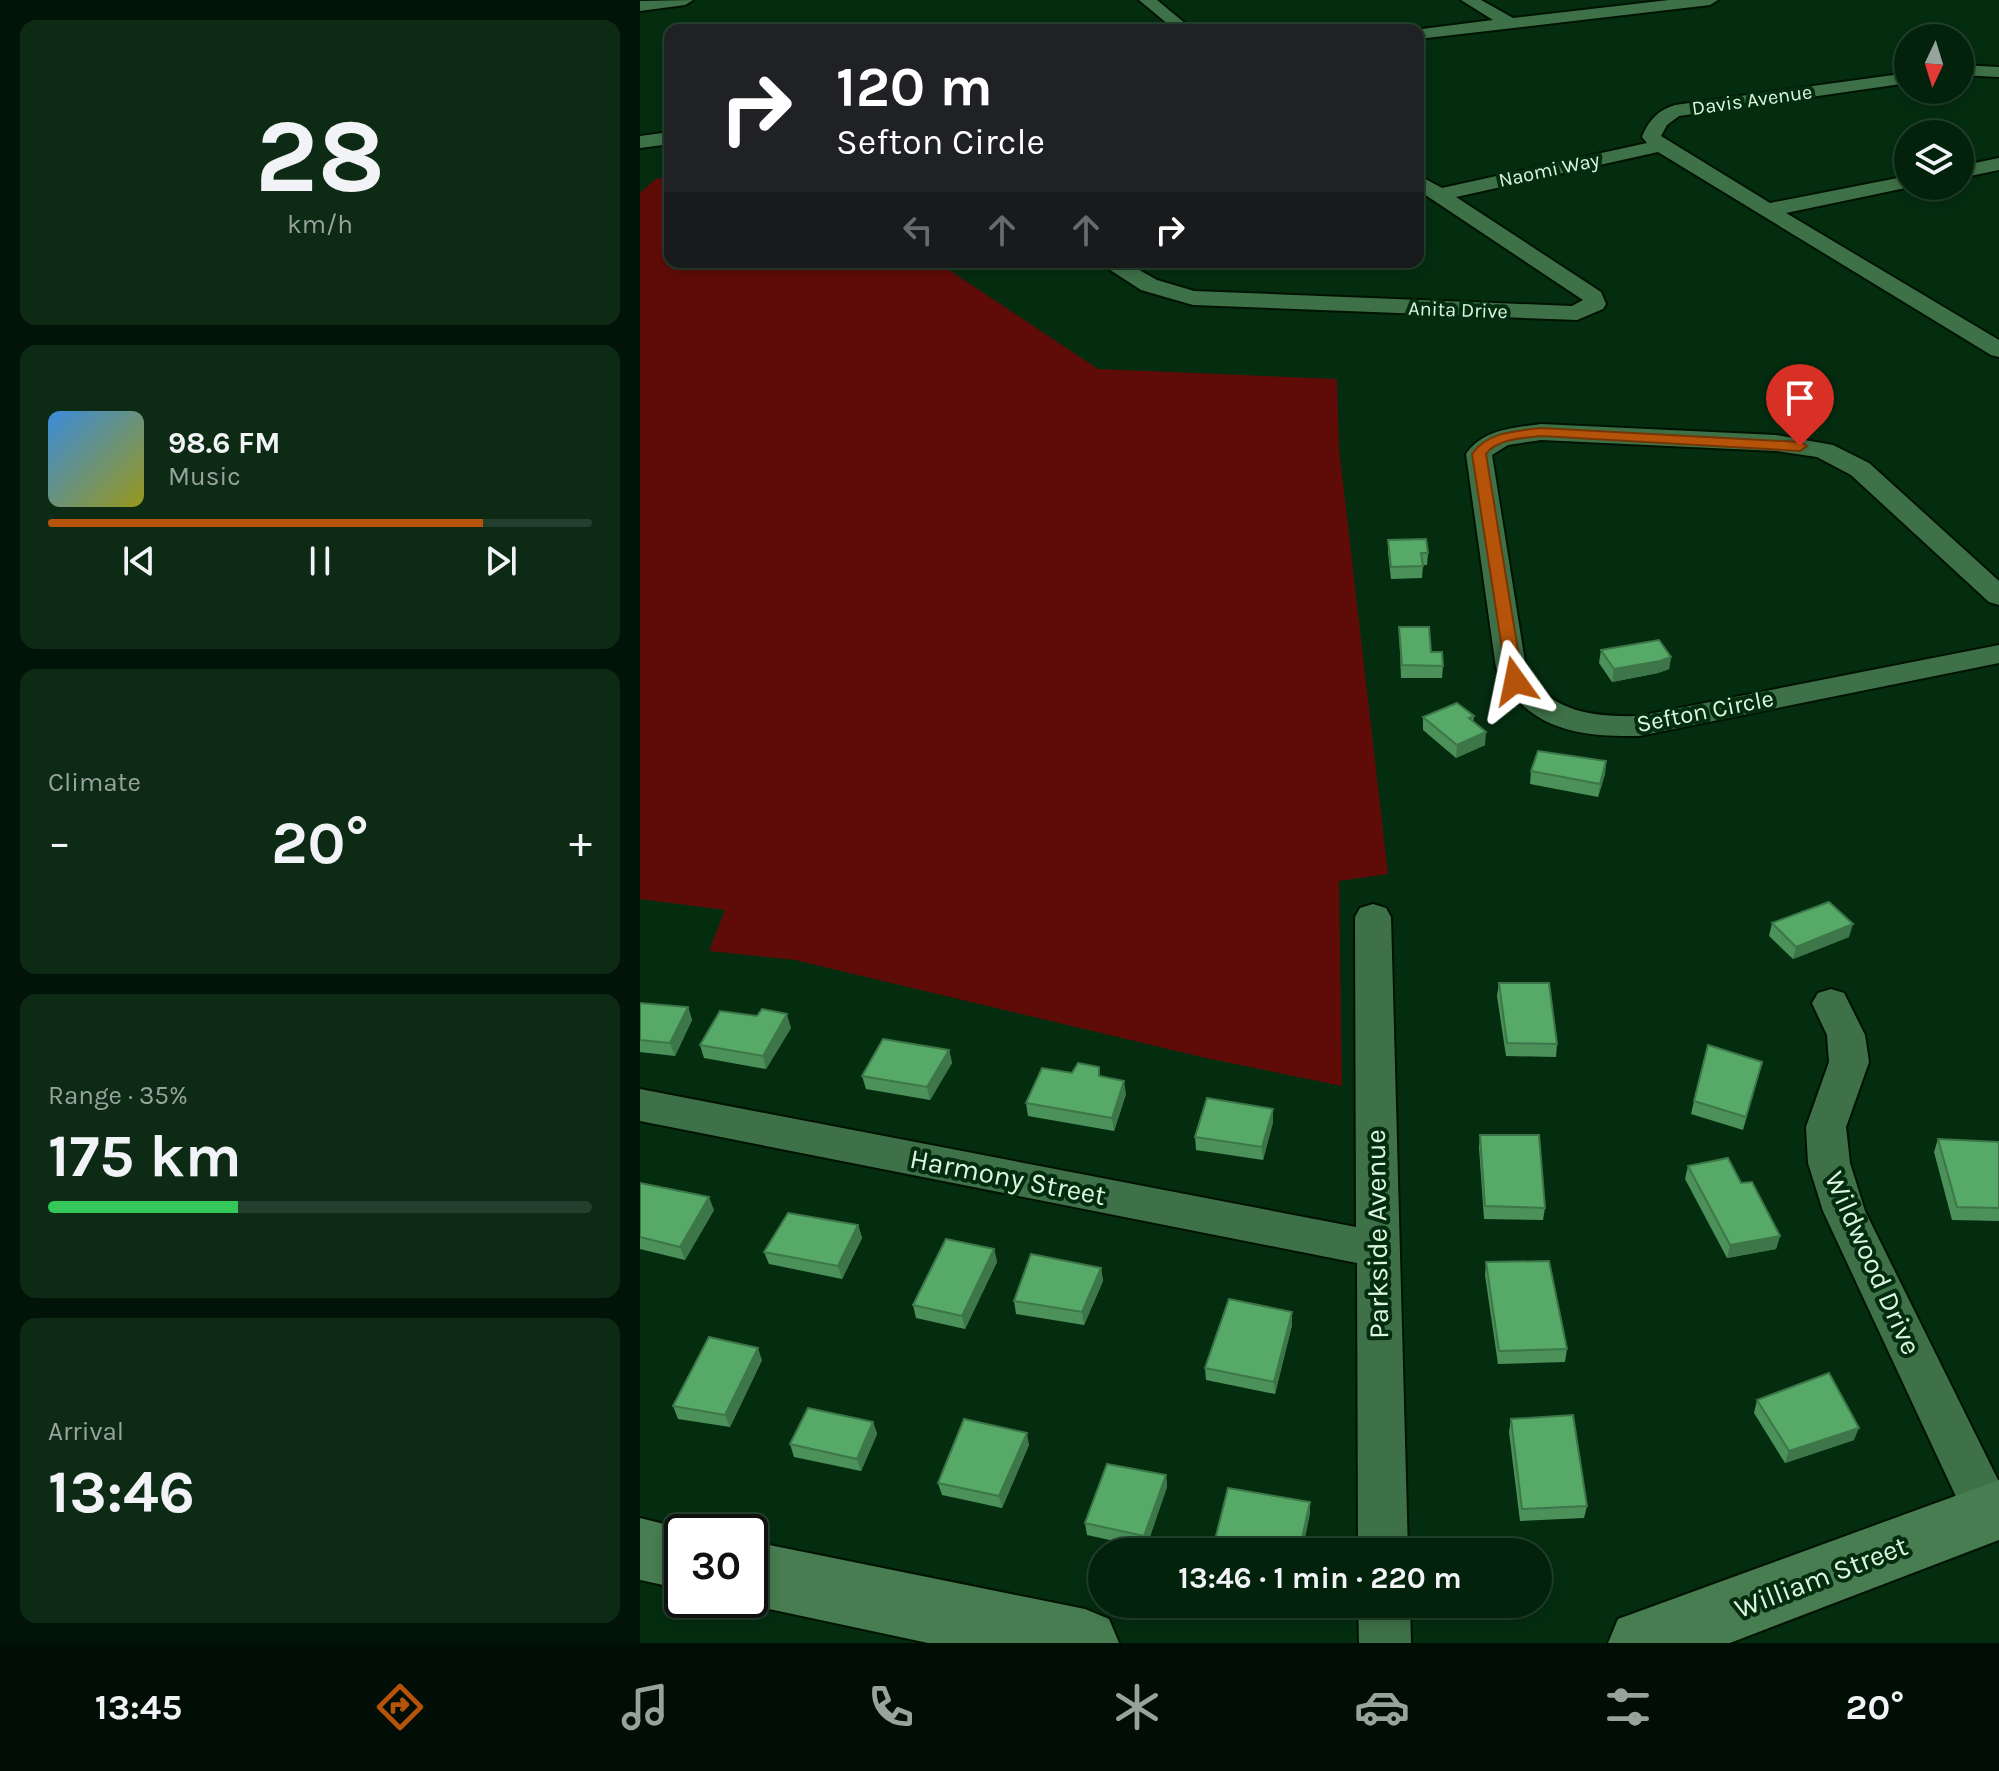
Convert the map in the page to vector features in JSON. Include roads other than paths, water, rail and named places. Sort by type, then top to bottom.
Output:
[{"type":"main road","name":"William Street","points":[[1642,1643],[1994,1512]]},
{"type":"main road","points":[[640,1549],[664,1554]]},
{"type":"main road","points":[[768,1578],[954,1631],[1085,1643]]},
{"type":"street","points":[[640,6],[685,0]]},
{"type":"street","points":[[1148,0],[1178,24]]},
{"type":"street","points":[[1469,0],[1508,22]]},
{"type":"street","points":[[1424,33],[1710,0]]},
{"type":"street","points":[[1974,71],[1999,72]]},
{"type":"street","name":"Davis Avenue","points":[[1661,146],[1651,137],[1654,128],[1675,111],[1894,80]]},
{"type":"street","points":[[640,142],[664,139]]},
{"type":"street","points":[[1661,146],[1999,350]]},
{"type":"street","name":"Naomi Way","points":[[1438,195],[1661,146]]},
{"type":"street","points":[[1974,170],[1996,166]]},
{"type":"street","name":"Anita Drive","points":[[1121,268],[1167,292],[1222,301],[1558,314],[1577,313],[1595,304],[1593,297],[1582,289],[1424,185]]},
{"type":"street","points":[[1768,210],[1894,185]]},
{"type":"street","name":"Sefton Circle","points":[[1999,596],[1860,469],[1824,450],[1776,443],[1541,432],[1512,436],[1485,445],[1479,454],[1511,668],[1515,681],[1527,697],[1548,713],[1608,727],[1639,726],[1999,654]]},
{"type":"street","name":"Parkside Avenue","points":[[1373,917],[1383,1538]]},
{"type":"street","name":"Wildwood Drive","points":[[1831,1003],[1846,1035],[1849,1062],[1826,1127],[1829,1163],[1844,1211],[1994,1512]]},
{"type":"street","name":"Harmony Street","points":[[640,1105],[1377,1249]]},
{"type":"street","points":[[1384,1618],[1385,1643]]}]
